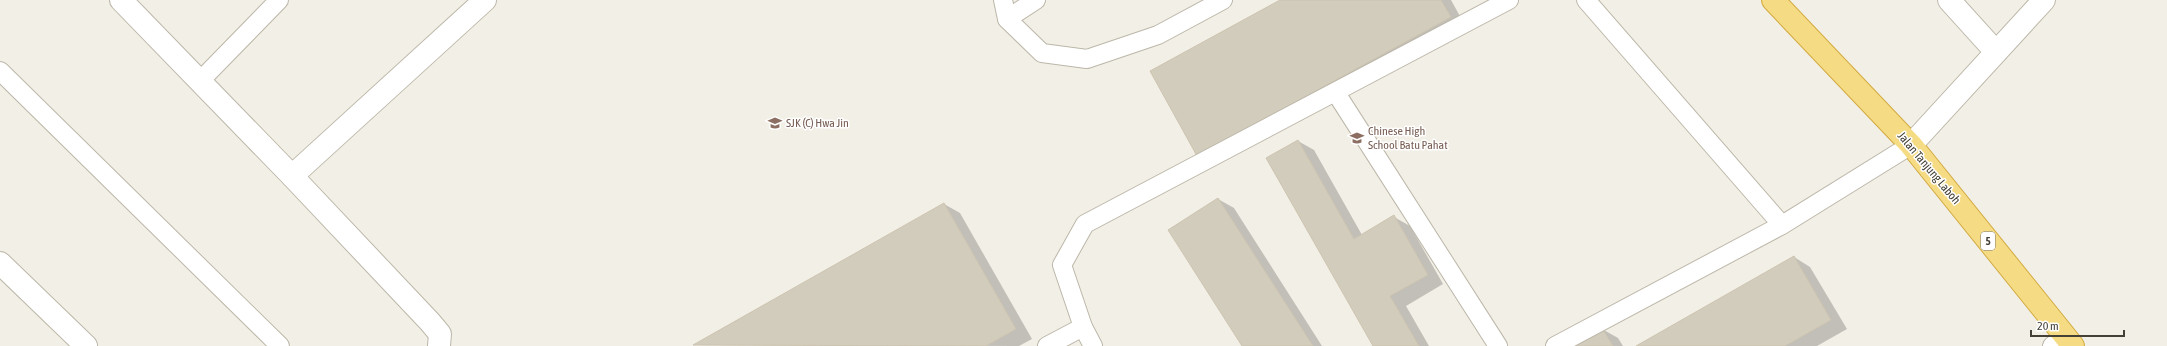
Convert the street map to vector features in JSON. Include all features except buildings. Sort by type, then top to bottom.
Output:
[{"type":"highway","name":"Jalan Tanjung Laboh","points":[[1773,0],[1911,145],[2063,343]]},
{"type":"street","points":[[121,0],[292,176],[430,322],[440,334],[439,346]]},
{"type":"street","points":[[292,176],[485,0]]},
{"type":"street","points":[[1948,0],[1996,52]]},
{"type":"street","points":[[1911,145],[2044,0]]},
{"type":"street","points":[[0,263],[86,346]]},
{"type":"lane","points":[[199,82],[278,0]]},
{"type":"lane","points":[[1003,0],[1007,19],[1042,53],[1087,58],[1158,35],[1223,0]]},
{"type":"lane","points":[[1007,19],[1036,0]]},
{"type":"lane","points":[[1093,346],[1082,327],[1062,265],[1085,224],[1336,93],[1509,0]]},
{"type":"lane","points":[[1586,0],[1782,225]]},
{"type":"lane","points":[[0,71],[280,346]]},
{"type":"lane","points":[[1336,93],[1498,346]]},
{"type":"lane","points":[[1555,346],[1782,225],[1911,145]]},
{"type":"lane","points":[[1047,346],[1082,327]]},
{"type":"place","name":"SJK (C) Hwa Jin","points":[[775,123]]},
{"type":"place","name":"Chinese High School Batu Pahat","points":[[1357,138]]}]
